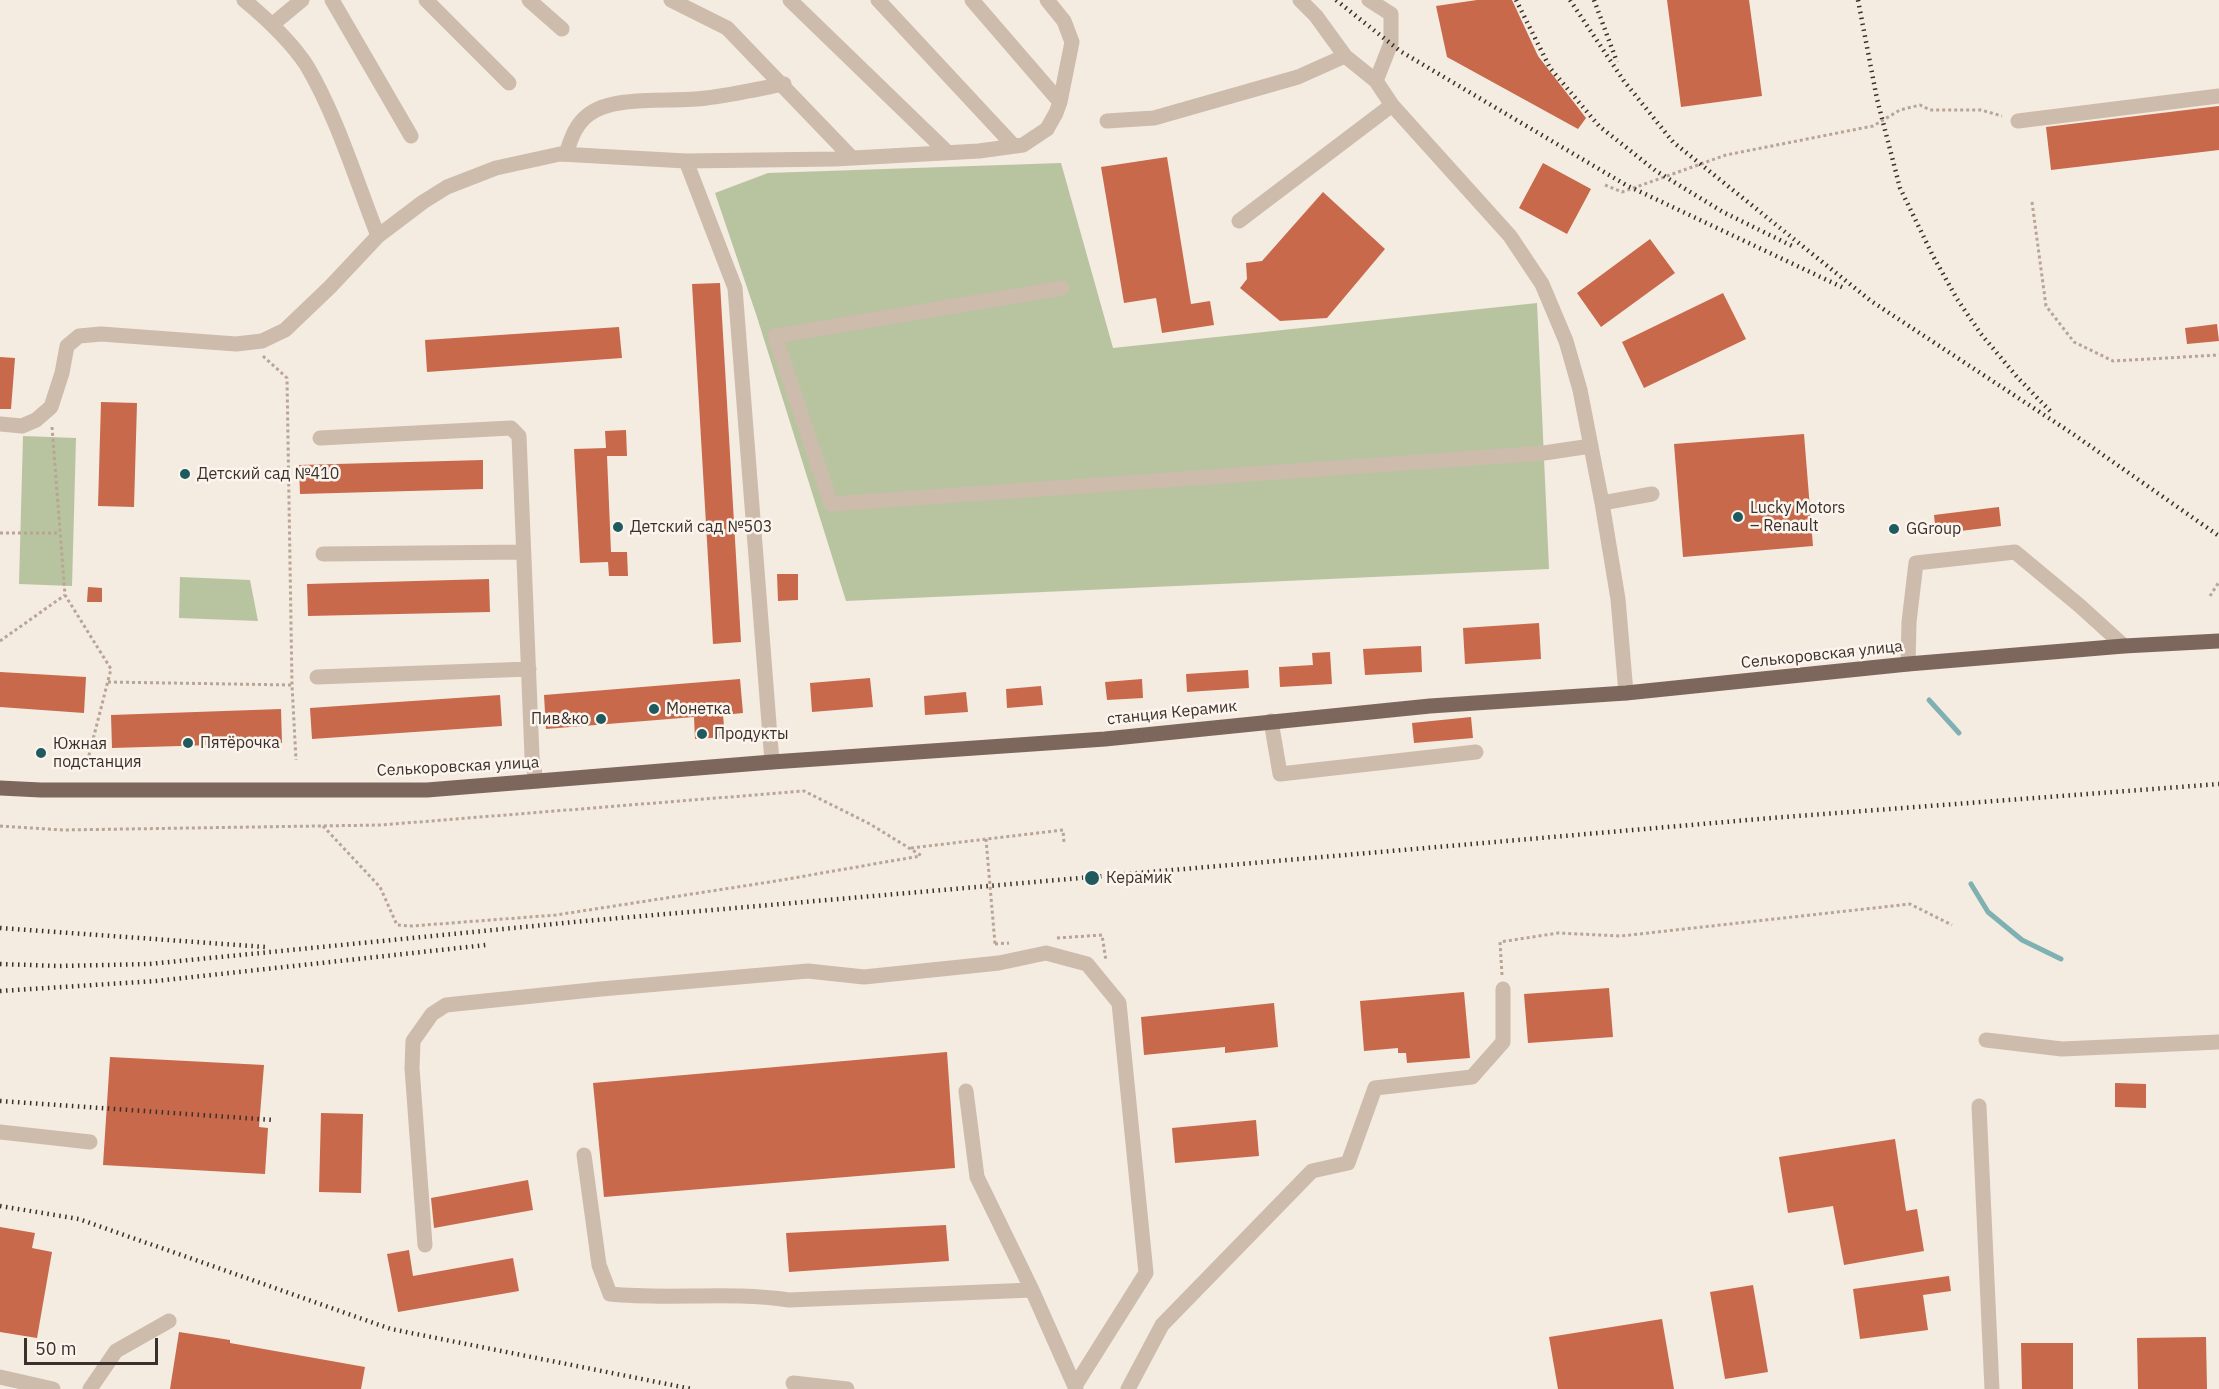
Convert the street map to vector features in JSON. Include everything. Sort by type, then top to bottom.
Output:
[{"type":"main road","name":"Селькоровская улица","points":[[1430,706],[1626,693],[1908,664],[2124,646],[2219,641]]},
{"type":"main road","name":"станция Керамик","points":[[917,753],[1105,739],[1430,706]]},
{"type":"main road","name":"Селькоровская улица","points":[[0,788],[427,790],[772,762],[917,753]]},
{"type":"street","points":[[244,0],[273,24],[306,66],[329,111],[378,236]]},
{"type":"street","points":[[273,24],[302,0]]},
{"type":"street","points":[[332,0],[411,136]]},
{"type":"street","points":[[426,0],[509,83]]},
{"type":"street","points":[[529,0],[562,29]]},
{"type":"street","points":[[671,0],[727,28],[784,84],[852,158]]},
{"type":"street","points":[[790,0],[947,152]]},
{"type":"street","points":[[878,0],[1014,146]]},
{"type":"street","points":[[972,0],[1059,102]]},
{"type":"street","points":[[0,424],[22,426],[36,420],[51,407],[62,373],[67,346],[79,336],[100,334],[236,344],[262,341],[285,330],[378,236],[447,187],[496,168],[560,154],[686,161],[852,158],[1023,145],[1047,129],[1056,112],[1072,42],[1064,21],[1047,0]]},
{"type":"street","points":[[1300,0],[1316,16],[1345,56],[1376,81],[1392,105],[1510,236],[1542,284],[1566,341],[1580,390],[1618,599],[1626,693]]},
{"type":"street","points":[[1369,0],[1388,7],[1390,43],[1376,81]]},
{"type":"street","points":[[1107,121],[1154,118],[1298,77],[1345,56]]},
{"type":"street","points":[[566,154],[576,126],[590,113],[610,105],[658,99],[704,99],[784,84]]},
{"type":"street","points":[[2018,120],[2219,96]]},
{"type":"street","points":[[1239,220],[1392,105]]},
{"type":"street","points":[[686,161],[735,288],[772,762]]},
{"type":"street","points":[[1062,288],[775,336],[831,504],[1544,453],[1591,446]]},
{"type":"street","points":[[320,438],[511,428],[519,436],[532,756],[536,781]]},
{"type":"street","points":[[1602,503],[1652,494]]},
{"type":"street","points":[[323,554],[524,552]]},
{"type":"street","points":[[1908,664],[1909,622],[1916,563],[2015,552],[2124,646]]},
{"type":"street","points":[[317,677],[529,669]]},
{"type":"street","points":[[1271,721],[1280,774],[1476,752]]},
{"type":"street","points":[[426,1245],[412,1068],[413,1041],[432,1014],[447,1005],[808,971],[864,977],[999,963],[1046,953],[1087,964],[1119,1003],[1146,1274],[1076,1387]]},
{"type":"street","points":[[1128,1389],[1162,1325],[1312,1171],[1348,1163],[1375,1088],[1472,1077],[1503,1042],[1503,988]]},
{"type":"street","points":[[1986,1041],[2062,1050],[2219,1042]]},
{"type":"street","points":[[966,1091],[977,1177],[1076,1387]]},
{"type":"street","points":[[1979,1107],[1992,1389]]},
{"type":"street","points":[[0,1132],[90,1142]]},
{"type":"street","points":[[584,1155],[598,1265],[610,1294],[646,1298],[759,1296],[789,1300],[1032,1290]]},
{"type":"street","points":[[90,1389],[116,1351],[169,1321]]},
{"type":"street","points":[[0,1377],[53,1389]]},
{"type":"street","points":[[793,1383],[847,1389]]},
{"type":"path","points":[[1605,185],[1622,192],[1726,156],[1873,126],[1900,110],[1920,105],[1930,110],[1981,110],[2018,120]]},
{"type":"path","points":[[2032,202],[2046,306],[2074,342],[2113,361],[2219,355]]},
{"type":"path","points":[[248,343],[287,378],[292,685],[296,760]]},
{"type":"path","points":[[51,407],[65,595],[111,669],[87,763]]},
{"type":"path","points":[[0,533],[60,533]]},
{"type":"path","points":[[2210,596],[2219,582]]},
{"type":"path","points":[[0,641],[65,595]]},
{"type":"path","points":[[108,682],[292,685]]},
{"type":"path","points":[[0,826],[63,830],[381,825],[804,791],[870,824],[922,856],[556,915],[412,926],[397,925],[380,887],[322,826]]},
{"type":"path","points":[[909,848],[1063,830],[1064,843]]},
{"type":"path","points":[[986,839],[995,944]]},
{"type":"path","points":[[1503,988],[1500,942],[1558,933],[1621,936],[1910,904],[1952,925]]},
{"type":"green space","points":[[1061,163],[1113,348],[1537,303],[1549,569],[846,601],[757,317],[715,193],[768,173]]},
{"type":"green space","points":[[23,436],[76,438],[72,586],[19,584]]},
{"type":"green space","points":[[180,577],[250,580],[258,621],[179,618]]},
{"type":"building","points":[[1477,0],[1512,0],[1538,56],[1586,118],[1578,129],[1447,57],[1436,6]]},
{"type":"building","points":[[1667,0],[1749,0],[1762,96],[1681,107]]},
{"type":"building","points":[[2219,106],[2219,150],[2051,170],[2046,127]]},
{"type":"building","points":[[1167,157],[1191,304],[1210,301],[1214,325],[1162,333],[1156,298],[1124,303],[1101,167]]},
{"type":"building","points":[[1543,163],[1591,189],[1567,234],[1519,208]]},
{"type":"building","points":[[1323,192],[1385,249],[1327,318],[1280,321],[1240,288],[1247,279],[1246,263],[1262,261]]},
{"type":"building","points":[[1650,239],[1675,273],[1601,327],[1577,293]]},
{"type":"building","points":[[720,283],[741,642],[713,644],[692,284]]},
{"type":"building","points":[[1723,293],[1746,339],[1644,388],[1622,342]]},
{"type":"building","points":[[2217,324],[2219,341],[2187,344],[2185,328]]},
{"type":"building","points":[[619,327],[622,358],[427,372],[425,340]]},
{"type":"building","points":[[0,357],[15,358],[11,409],[0,409]]},
{"type":"building","points":[[101,402],[137,403],[134,507],[98,506]]},
{"type":"building","points":[[626,430],[627,456],[607,456],[611,552],[627,552],[628,576],[609,576],[608,562],[580,563],[574,449],[606,448],[605,431]]},
{"type":"building","points":[[1804,434],[1813,546],[1683,557],[1674,444]]},
{"type":"building","points":[[483,460],[483,489],[300,494],[299,465]]},
{"type":"building","points":[[1999,507],[2001,526],[1936,534],[1934,515]]},
{"type":"building","points":[[777,574],[798,574],[798,600],[778,601]]},
{"type":"building","points":[[489,579],[490,612],[308,616],[307,584]]},
{"type":"building","points":[[88,587],[102,588],[102,602],[87,602]]},
{"type":"building","points":[[1539,623],[1541,659],[1465,664],[1463,628]]},
{"type":"building","points":[[1421,646],[1422,672],[1365,675],[1363,649]]},
{"type":"building","points":[[1330,652],[1332,684],[1280,687],[1279,667],[1313,665],[1312,653]]},
{"type":"building","points":[[1248,670],[1249,688],[1187,692],[1186,674]]},
{"type":"building","points":[[0,672],[86,677],[84,713],[0,707]]},
{"type":"building","points":[[870,678],[873,707],[812,712],[810,683]]},
{"type":"building","points":[[740,679],[743,713],[723,715],[725,737],[695,739],[694,717],[546,729],[544,695]]},
{"type":"building","points":[[1142,679],[1143,698],[1107,700],[1105,682]]},
{"type":"building","points":[[1041,686],[1043,705],[1007,708],[1006,689]]},
{"type":"building","points":[[966,692],[968,712],[925,715],[924,696]]},
{"type":"building","points":[[500,695],[502,726],[312,739],[310,708]]},
{"type":"building","points":[[281,709],[282,743],[112,748],[111,715]]},
{"type":"building","points":[[1471,717],[1473,738],[1414,743],[1412,723]]},
{"type":"building","points":[[1609,988],[1613,1037],[1528,1043],[1524,994]]},
{"type":"building","points":[[1464,992],[1470,1058],[1407,1063],[1406,1053],[1398,1053],[1398,1048],[1364,1051],[1360,1001]]},
{"type":"building","points":[[1274,1003],[1278,1047],[1225,1053],[1225,1047],[1144,1055],[1141,1017]]},
{"type":"building","points":[[947,1052],[955,1168],[604,1197],[593,1083]]},
{"type":"building","points":[[110,1057],[264,1065],[259,1127],[268,1128],[265,1174],[103,1165]]},
{"type":"building","points":[[2115,1083],[2146,1084],[2146,1108],[2115,1107]]},
{"type":"building","points":[[321,1113],[363,1114],[361,1193],[319,1192]]},
{"type":"building","points":[[1256,1120],[1259,1156],[1175,1163],[1172,1128]]},
{"type":"building","points":[[1895,1139],[1906,1211],[1917,1209],[1924,1251],[1844,1265],[1833,1206],[1788,1213],[1779,1157]]},
{"type":"building","points":[[528,1180],[533,1210],[434,1228],[431,1198]]},
{"type":"building","points":[[946,1225],[949,1261],[789,1272],[786,1233]]},
{"type":"building","points":[[0,1227],[35,1233],[32,1248],[52,1252],[37,1338],[0,1332]]},
{"type":"building","points":[[409,1250],[413,1276],[513,1258],[519,1291],[398,1312],[387,1254]]},
{"type":"building","points":[[1949,1276],[1951,1291],[1923,1295],[1928,1330],[1860,1339],[1853,1289]]},
{"type":"building","points":[[1753,1285],[1768,1372],[1725,1379],[1710,1292]]},
{"type":"building","points":[[1662,1319],[1674,1389],[1558,1389],[1549,1337]]},
{"type":"building","points":[[179,1332],[365,1367],[361,1389],[170,1389]]},
{"type":"building","points":[[2206,1337],[2207,1389],[2138,1389],[2137,1338]]},
{"type":"building","points":[[2021,1343],[2073,1343],[2073,1389],[2022,1389]]},
{"type":"waterway","points":[[1929,700],[1959,733]]},
{"type":"waterway","points":[[1971,884],[1988,912],[2022,940],[2061,959]]},
{"type":"railway","points":[[1336,0],[1400,51],[1626,185],[1846,289]]},
{"type":"railway","points":[[1516,0],[1550,68],[1599,126],[1656,171],[1723,212],[1792,246]]},
{"type":"railway","points":[[1570,0],[1624,81],[1673,142],[1871,301],[2073,434],[2219,536]]},
{"type":"railway","points":[[1594,0],[1617,62]]},
{"type":"railway","points":[[1858,0],[1877,99],[1900,188],[1957,299],[1981,334],[2018,378],[2053,414]]},
{"type":"railway","points":[[0,964],[59,966],[149,964],[574,922],[1771,818],[2219,784]]},
{"type":"railway","points":[[0,928],[266,947]]},
{"type":"railway","points":[[0,991],[156,981],[486,945]]},
{"type":"railway","points":[[0,1101],[273,1120]]},
{"type":"railway","points":[[0,1206],[79,1219],[391,1329],[692,1389]]},
{"type":"place","name":"Детский сад №410","points":[[185,474]]},
{"type":"place","name":"Lucky Motors – Renault","points":[[1738,517]]},
{"type":"place","name":"Детский сад №503","points":[[618,527]]},
{"type":"place","name":"GGroup","points":[[1894,529]]},
{"type":"place","name":"Монетка","points":[[654,709]]},
{"type":"place","name":"Пив&ко","points":[[601,719]]},
{"type":"place","name":"Продукты","points":[[702,734]]},
{"type":"place","name":"Пятёрочка","points":[[188,743]]},
{"type":"place","name":"Южная подстанция","points":[[41,753]]},
{"type":"place","name":"Керамик","points":[[1092,878]]}]
